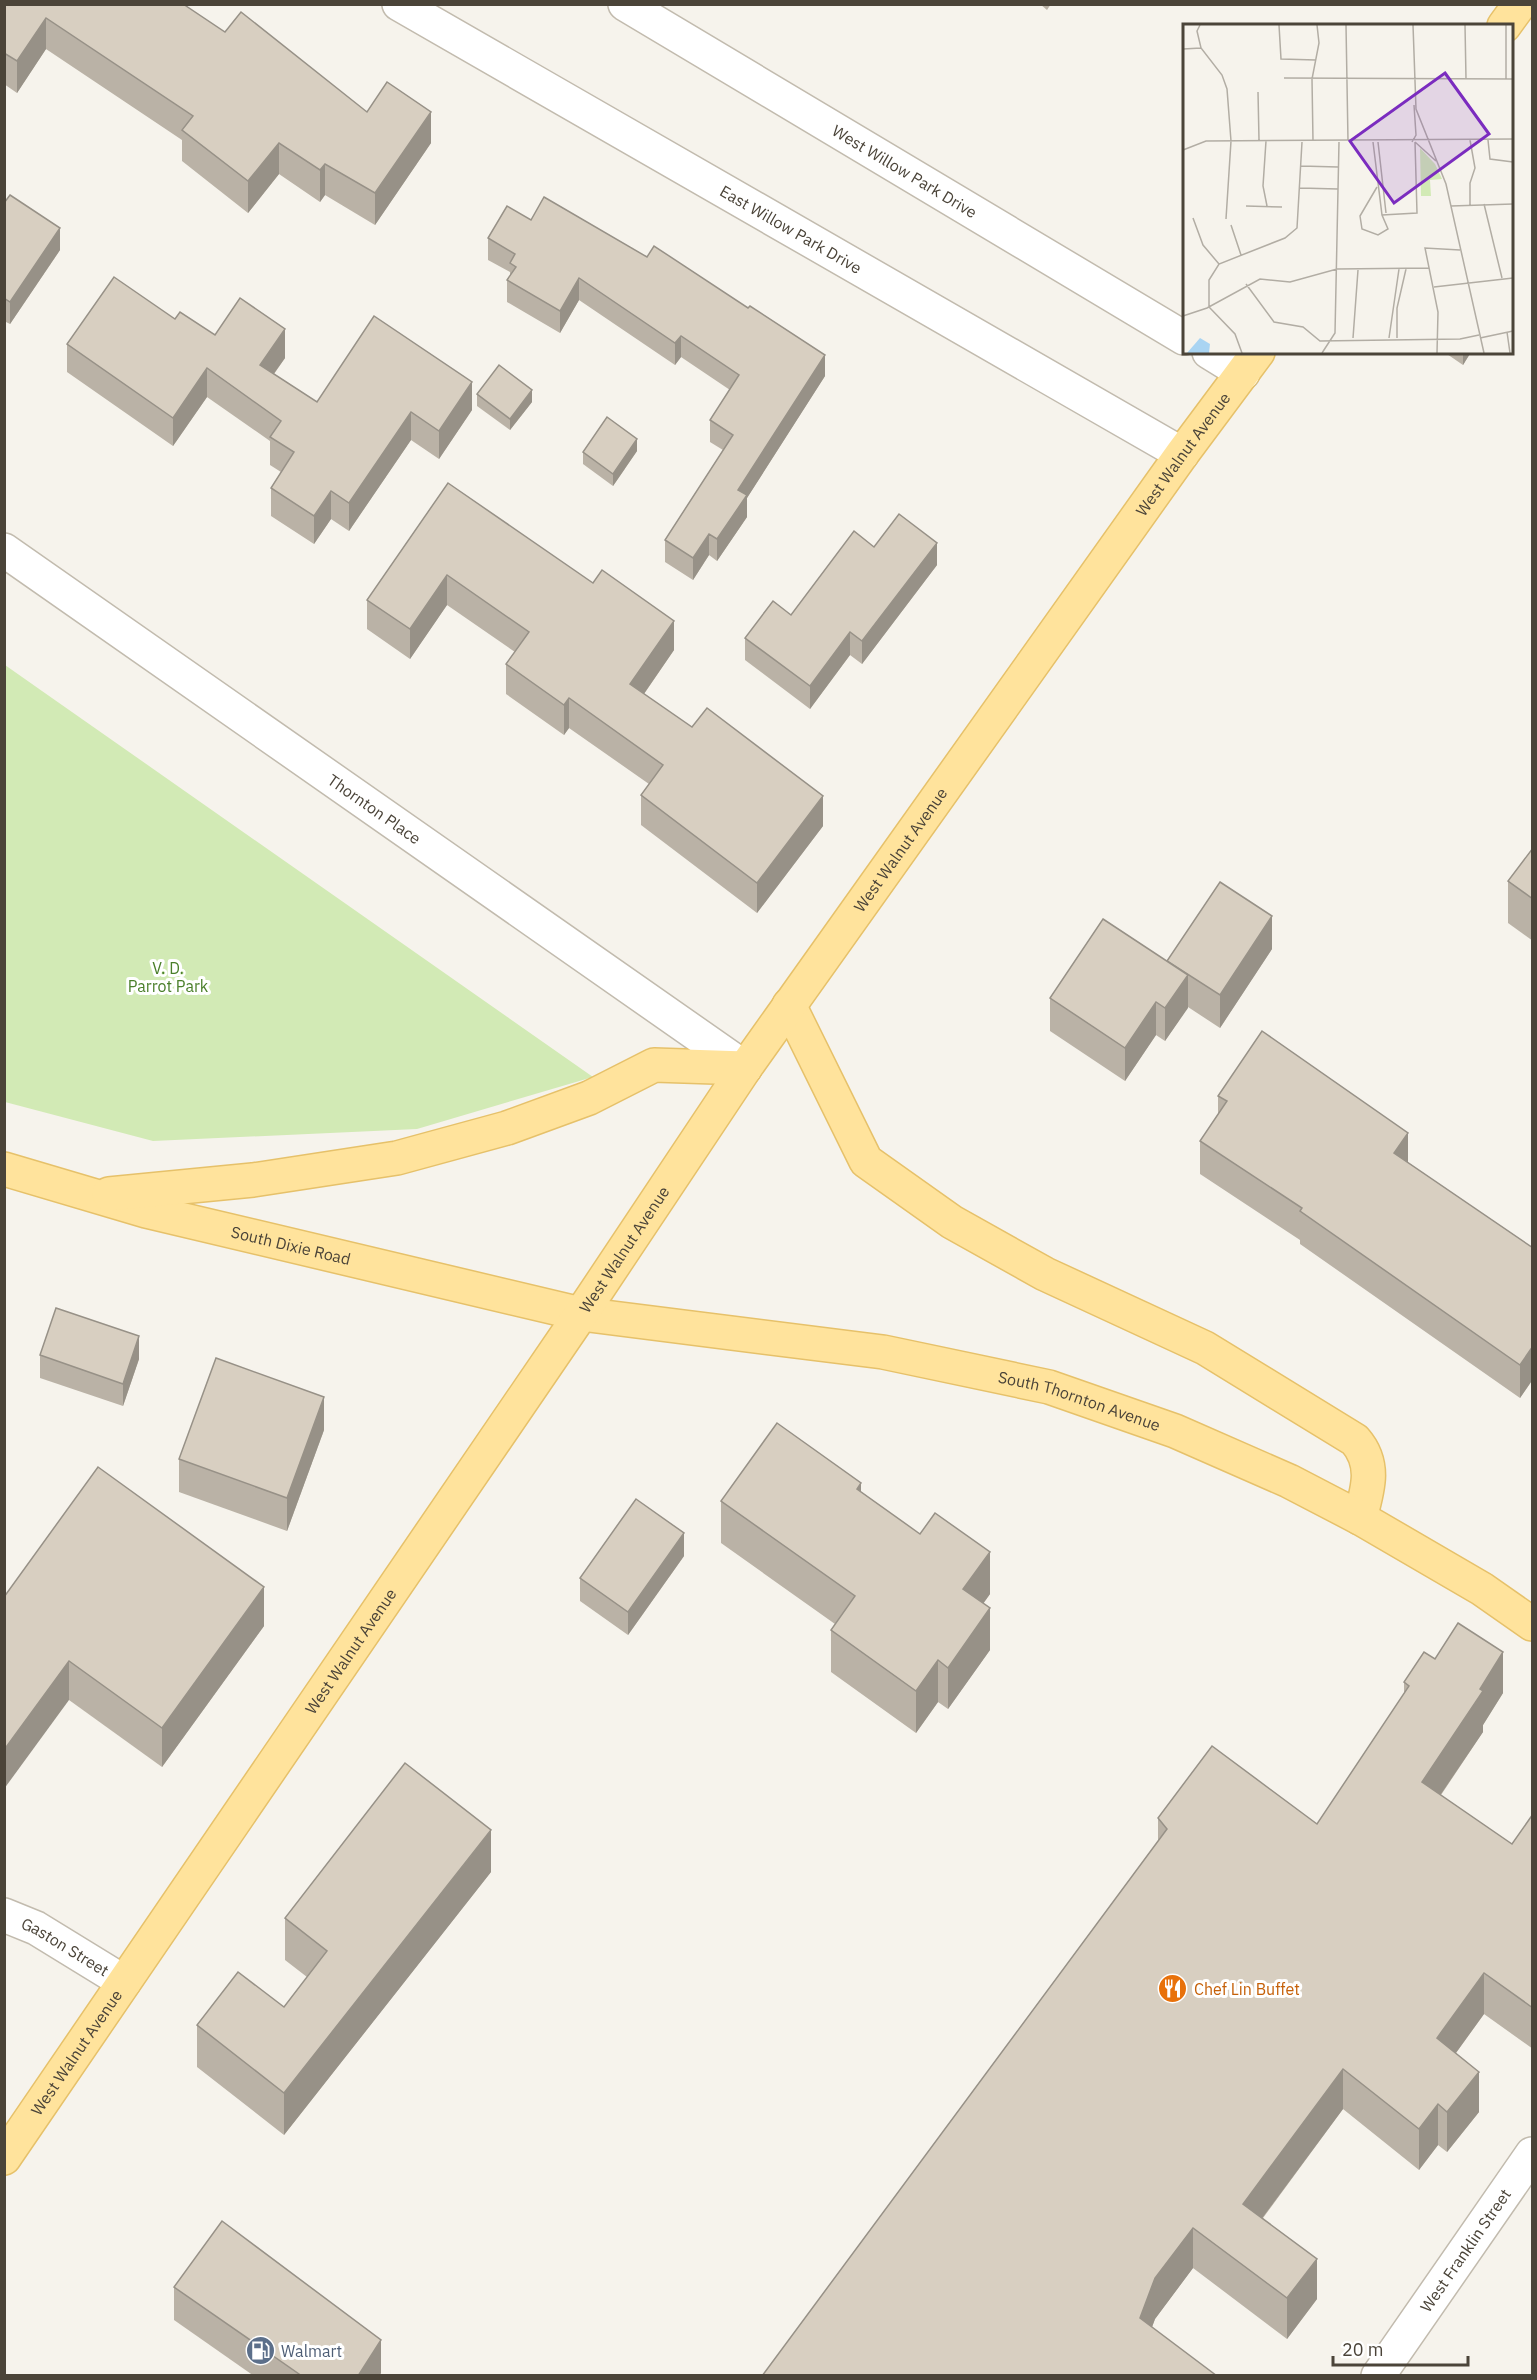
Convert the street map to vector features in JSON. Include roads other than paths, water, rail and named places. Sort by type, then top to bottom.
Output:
[{"type":"main road","points":[[1505,24],[1520,4]]},
{"type":"main road","name":"West Walnut Avenue","points":[[4,2158],[581,1314],[745,1068],[1250,362]]},
{"type":"main road","points":[[789,1005],[866,1161],[952,1222],[1045,1274],[1204,1348],[1355,1440],[1363,1449],[1368,1462],[1370,1483],[1360,1518]]},
{"type":"main road","points":[[92,1195],[253,1180],[397,1158],[507,1128],[589,1098],[654,1065],[745,1068]]},
{"type":"main road","name":"South Dixie Road","points":[[4,1169],[146,1212],[581,1314]]},
{"type":"main road","name":"South Thornton Avenue","points":[[581,1314],[883,1352],[1049,1387],[1175,1431],[1289,1481],[1360,1518],[1482,1590],[1533,1624]]},
{"type":"street","name":"East Willow Park Drive","points":[[399,4],[1182,454]]},
{"type":"street","name":"West Willow Park Drive","points":[[625,4],[1183,337]]},
{"type":"street","points":[[1217,354],[1250,362]]},
{"type":"street","name":"Thornton Place","points":[[4,550],[745,1068]]},
{"type":"street","name":"Gaston Street","points":[[4,1914],[36,1928],[124,1982]]},
{"type":"street","name":"West Franklin Street","points":[[1378,2376],[1533,2154]]},
{"type":"place","name":"Chef Lin Buffet","points":[[1173,1989]]},
{"type":"place","name":"Walmart","points":[[260,2351]]},
{"type":"park label","name":"V. D. Parrot Park","points":[[168,977]]}]
